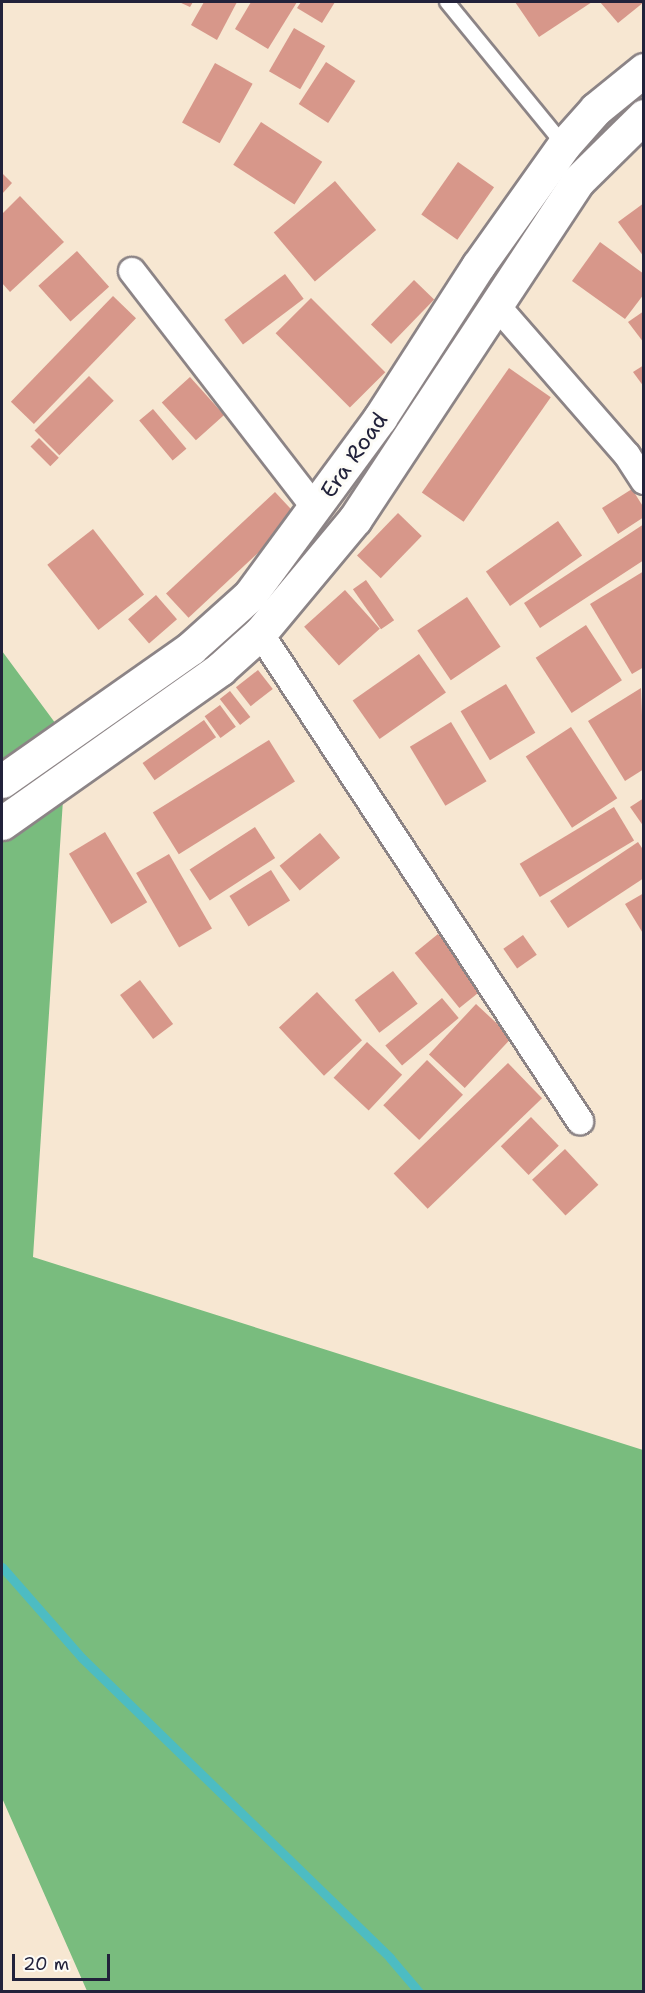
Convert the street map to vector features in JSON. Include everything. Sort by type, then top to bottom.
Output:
[{"type":"main road","name":"Era Road","points":[[2,781],[191,648],[250,594],[316,509],[564,145],[596,109],[644,70]]},
{"type":"main road","points":[[2,820],[220,669],[260,633],[355,519],[577,182],[644,116]]},
{"type":"street","points":[[132,271],[316,509]]},
{"type":"street","points":[[497,306],[627,455],[644,481]]},
{"type":"street","points":[[260,633],[580,1120]]},
{"type":"lane","points":[[447,2],[564,145]]},
{"type":"green space","points":[[2,651],[67,739],[33,1257],[643,1450],[643,1991],[87,1991],[2,1798]]},
{"type":"building","points":[[179,2],[193,2],[190,7]]},
{"type":"building","points":[[204,2],[237,2],[217,40],[191,25]]},
{"type":"building","points":[[251,2],[297,2],[268,49],[235,29]]},
{"type":"building","points":[[301,2],[335,2],[322,23],[297,8]]},
{"type":"building","points":[[515,2],[592,2],[539,37]]},
{"type":"building","points":[[600,2],[644,2],[618,23]]},
{"type":"building","points":[[294,28],[325,46],[300,89],[269,71]]},
{"type":"building","points":[[326,62],[355,81],[328,123],[299,104]]},
{"type":"building","points":[[215,63],[253,84],[220,143],[182,122]]},
{"type":"building","points":[[261,122],[322,162],[294,205],[233,165]]},
{"type":"building","points":[[458,162],[494,187],[457,240],[421,214]]},
{"type":"building","points":[[2,173],[12,183],[2,194]]},
{"type":"building","points":[[335,181],[376,230],[315,281],[274,232]]},
{"type":"building","points":[[20,196],[64,242],[10,292],[2,283],[2,214]]},
{"type":"building","points":[[644,203],[644,257],[618,222]]},
{"type":"building","points":[[600,242],[644,274],[644,294],[625,319],[572,281]]},
{"type":"building","points":[[77,251],[109,287],[70,321],[38,286]]},
{"type":"building","points":[[285,274],[304,299],[243,344],[224,320]]},
{"type":"building","points":[[414,280],[434,299],[391,344],[371,325]]},
{"type":"building","points":[[113,296],[136,318],[34,424],[11,402]]},
{"type":"building","points":[[311,298],[385,372],[350,408],[276,333]]},
{"type":"building","points":[[644,311],[644,343],[628,322]]},
{"type":"building","points":[[644,365],[644,387],[633,372]]},
{"type":"building","points":[[509,368],[551,397],[464,522],[422,493]]},
{"type":"building","points":[[89,376],[114,401],[59,455],[35,430]]},
{"type":"building","points":[[190,377],[224,415],[196,440],[162,402]]},
{"type":"building","points":[[153,409],[186,449],[173,460],[139,421]]},
{"type":"building","points":[[39,438],[59,458],[50,466],[31,446]]},
{"type":"building","points":[[632,489],[644,508],[644,517],[618,534],[602,508]]},
{"type":"building","points":[[275,492],[298,516],[189,618],[166,594]]},
{"type":"building","points":[[398,513],[422,536],[381,578],[357,555]]},
{"type":"building","points":[[558,521],[582,555],[510,606],[486,571]]},
{"type":"building","points":[[644,524],[644,560],[540,628],[524,603]]},
{"type":"building","points":[[93,529],[144,594],[98,630],[47,565]]},
{"type":"building","points":[[644,571],[644,667],[632,674],[590,604]]},
{"type":"building","points":[[366,580],[394,620],[381,629],[353,589]]},
{"type":"building","points":[[345,590],[380,629],[339,665],[304,627]]},
{"type":"building","points":[[156,595],[177,619],[149,643],[128,619]]},
{"type":"building","points":[[467,597],[501,647],[451,680],[417,631]]},
{"type":"building","points":[[586,625],[622,680],[572,713],[536,658]]},
{"type":"building","points":[[419,654],[446,693],[380,739],[353,700]]},
{"type":"building","points":[[258,670],[273,689],[251,706],[236,687]]},
{"type":"building","points":[[506,684],[535,733],[490,760],[461,711]]},
{"type":"building","points":[[641,688],[644,769],[625,781],[588,721]]},
{"type":"building","points":[[230,691],[250,717],[240,725],[220,699]]},
{"type":"building","points":[[220,705],[236,727],[220,738],[205,716]]},
{"type":"building","points":[[204,720],[216,737],[155,780],[143,763]]},
{"type":"building","points":[[451,722],[487,781],[445,806],[410,747]]},
{"type":"building","points":[[571,727],[617,798],[572,828],[526,756]]},
{"type":"building","points":[[269,740],[295,782],[179,854],[153,813]]},
{"type":"building","points":[[644,798],[644,827],[630,807]]},
{"type":"building","points":[[614,807],[634,840],[540,897],[520,864]]},
{"type":"building","points":[[255,827],[275,858],[210,901],[190,869]]},
{"type":"building","points":[[105,832],[147,902],[111,924],[69,854]]},
{"type":"building","points":[[320,833],[340,858],[300,891],[280,866]]},
{"type":"building","points":[[638,842],[644,851],[644,878],[568,928],[550,901]]},
{"type":"building","points":[[169,854],[212,928],[179,947],[136,873]]},
{"type":"building","points":[[271,870],[290,901],[249,926],[229,896]]},
{"type":"building","points":[[644,893],[644,935],[625,904]]},
{"type":"building","points":[[438,934],[483,989],[459,1008],[415,953]]},
{"type":"building","points":[[523,935],[537,955],[517,968],[503,949]]},
{"type":"building","points":[[393,971],[418,1004],[379,1033],[355,1000]]},
{"type":"building","points":[[140,980],[173,1024],[153,1039],[120,995]]},
{"type":"building","points":[[317,992],[362,1040],[324,1076],[279,1027]]},
{"type":"building","points":[[442,998],[459,1018],[402,1065],[385,1046]]},
{"type":"building","points":[[476,1004],[512,1037],[465,1088],[429,1054]]},
{"type":"building","points":[[367,1042],[402,1075],[369,1111],[334,1078]]},
{"type":"building","points":[[427,1060],[463,1095],[419,1140],[383,1105]]},
{"type":"building","points":[[508,1063],[542,1098],[428,1209],[394,1173]]},
{"type":"building","points":[[531,1117],[559,1146],[529,1175],[501,1146]]},
{"type":"building","points":[[565,1149],[598,1185],[566,1216],[532,1180]]},
{"type":"waterway","points":[[2,1567],[82,1658],[390,1958],[419,1992]]}]
